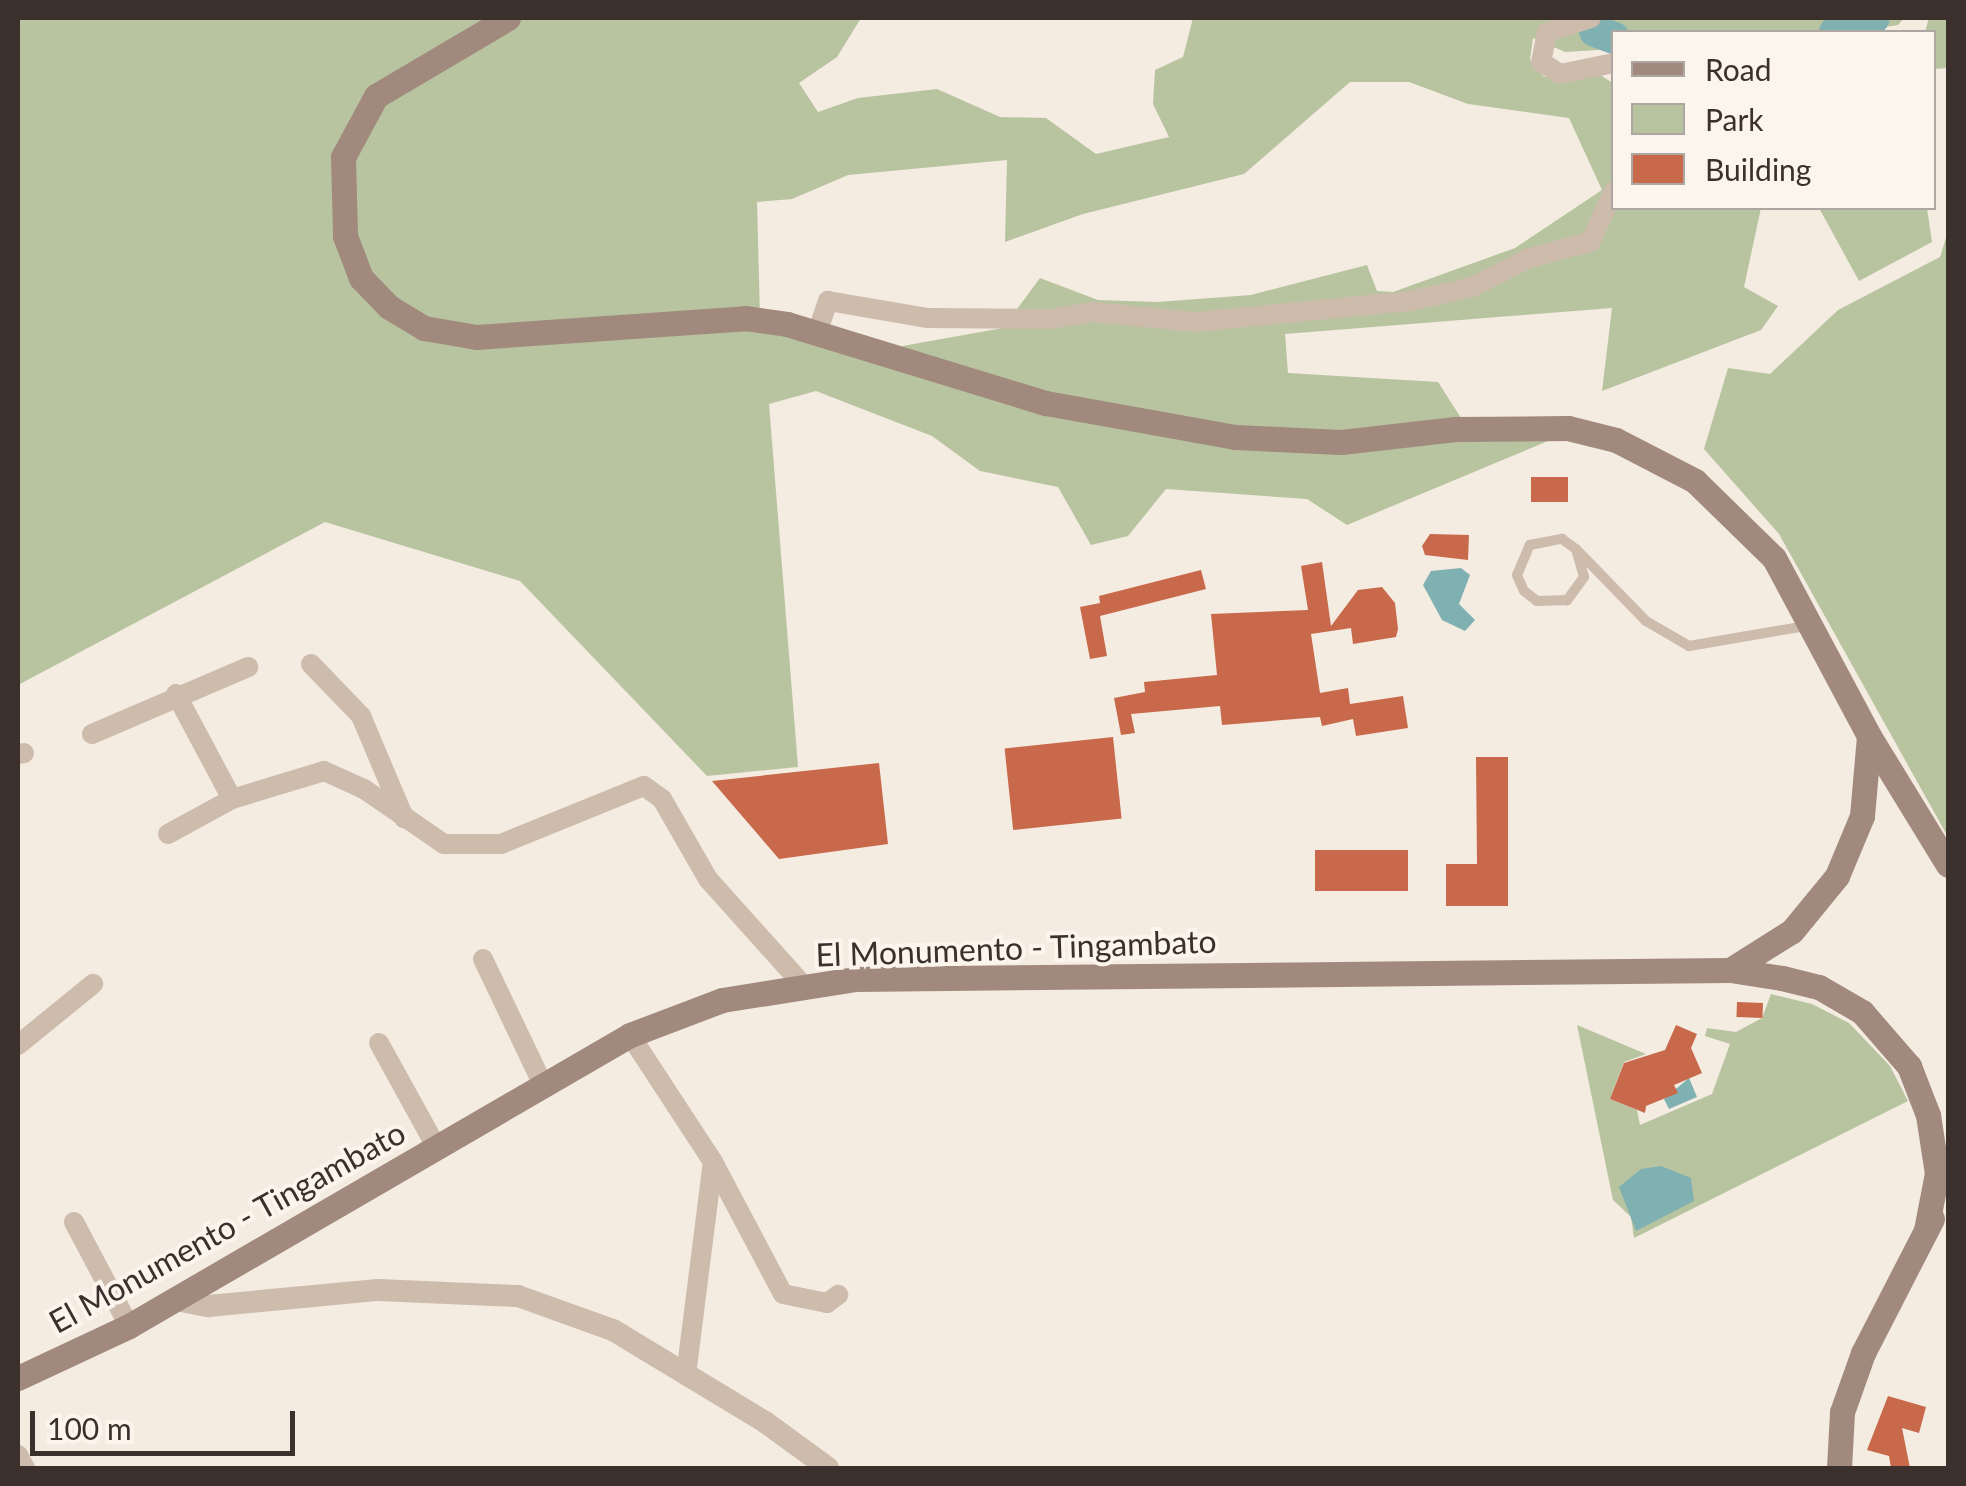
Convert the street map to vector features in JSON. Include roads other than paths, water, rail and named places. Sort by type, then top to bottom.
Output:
[{"type":"main road","points":[[508,18],[411,71],[376,96],[358,120],[342,174],[345,236],[361,278],[388,307],[424,328],[476,337],[682,318],[745,318],[817,332],[1046,403],[1235,437],[1342,442],[1455,429],[1568,428],[1616,440],[1683,473],[1741,519],[1789,579],[1869,736],[1948,865]]},
{"type":"main road","points":[[1730,970],[1792,931],[1837,876],[1862,816],[1869,736]]},
{"type":"main road","name":"El Monumento - Tingambato","points":[[18,1378],[176,1300],[630,1035],[722,1000],[854,979],[1088,973],[1730,970],[1819,987],[1862,1012],[1900,1050],[1933,1135],[1938,1187],[1926,1230]]},
{"type":"main road","points":[[1839,1468],[1847,1398],[1948,1191]]},
{"type":"street","points":[[1591,18],[1547,32],[1541,62],[1560,74],[1611,64]]},
{"type":"street","points":[[817,332],[828,301],[927,318],[1051,319],[1092,312],[1196,322],[1410,301],[1472,288],[1529,258],[1590,242],[1611,197]]},
{"type":"street","points":[[311,664],[361,716],[406,823]]},
{"type":"street","points":[[92,734],[176,694],[248,667]]},
{"type":"street","points":[[176,694],[232,799]]},
{"type":"street","points":[[168,834],[232,799],[324,772],[364,789],[406,823],[444,844],[501,844],[644,786],[662,798],[708,879],[805,987]]},
{"type":"street","points":[[483,959],[544,1085]]},
{"type":"street","points":[[18,1045],[93,984]]},
{"type":"street","points":[[630,1035],[713,1162],[783,1294],[828,1303],[838,1295]]},
{"type":"street","points":[[379,1043],[436,1148]]},
{"type":"street","points":[[686,1375],[713,1162]]},
{"type":"street","points":[[74,1222],[129,1326]]},
{"type":"street","points":[[176,1300],[208,1306],[378,1290],[518,1296],[613,1330],[828,1468]]},
{"type":"street","points":[[18,1455],[24,1468]]},
{"type":"lane","points":[[1576,549],[1584,576],[1568,600],[1537,602],[1524,591],[1518,575],[1530,545],[1545,538],[1576,549],[1646,621],[1690,646],[1814,625]]},
{"type":"water","points":[[1461,568],[1470,575],[1459,604],[1475,620],[1465,631],[1442,620],[1423,585],[1431,571]]},
{"type":"water","points":[[1689,1078],[1697,1097],[1669,1109],[1664,1099]]},
{"type":"water","points":[[1661,1166],[1691,1178],[1694,1201],[1636,1231],[1619,1187],[1641,1169]]},
{"type":"waterway","points":[[1841,30],[1874,18]]},
{"type":"waterway","points":[[1595,31],[1611,37]]}]
